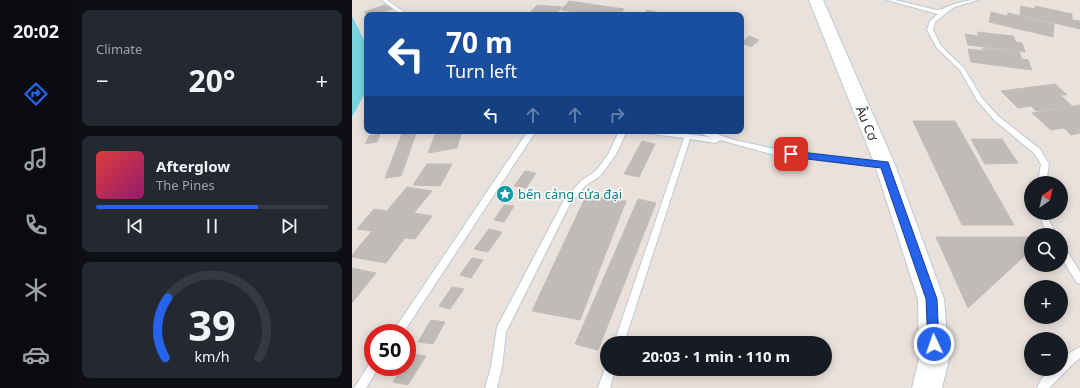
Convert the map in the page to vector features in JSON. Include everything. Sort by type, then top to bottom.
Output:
[{"type":"main road","name":"Âu Cơ","points":[[816,0],[885,165],[931,299],[934,358],[928,388]]},
{"type":"lane","points":[[384,0],[401,12]]},
{"type":"lane","points":[[889,0],[936,12],[943,12]]},
{"type":"lane","points":[[976,0],[952,6],[933,21],[930,30],[939,47],[962,69],[979,99],[996,118],[1037,151],[1045,164],[1043,176]]},
{"type":"lane","points":[[403,324],[530,134]]},
{"type":"lane","points":[[490,388],[496,366],[501,331],[567,202],[574,192],[586,181],[596,175],[605,164],[613,152],[622,134]]},
{"type":"lane","points":[[670,134],[733,142]]},
{"type":"lane","points":[[710,134],[733,142],[775,152],[885,165]]},
{"type":"lane","points":[[621,336],[688,136]]},
{"type":"lane","points":[[1068,260],[1080,280]]},
{"type":"lane","points":[[1068,361],[1080,352]]},
{"type":"lane","points":[[360,388],[368,376]]},
{"type":"lane","points":[[604,388],[608,376]]},
{"type":"lane","points":[[1043,388],[1052,376]]},
{"type":"water","points":[[352,16],[364,40],[364,95],[352,117]]},
{"type":"building","points":[[569,1],[624,9],[622,12],[576,12],[561,10]]},
{"type":"building","points":[[385,5],[392,9],[384,12],[364,12]]},
{"type":"building","points":[[537,5],[562,7],[558,12],[531,12]]},
{"type":"building","points":[[1021,6],[1035,9],[1035,6],[1072,14],[1072,20],[1080,21],[1080,29],[1020,15]]},
{"type":"building","points":[[647,10],[657,12],[645,12]]},
{"type":"building","points":[[991,12],[1007,16],[1008,13],[1054,24],[1053,37],[989,22]]},
{"type":"building","points":[[977,32],[1013,36],[1016,42],[1022,43],[1025,52],[968,45],[965,34],[979,36]]},
{"type":"building","points":[[749,36],[759,40],[751,47],[744,44],[744,41]]},
{"type":"building","points":[[982,48],[1019,52],[1022,59],[1028,60],[1032,70],[971,62],[968,49],[984,51]]},
{"type":"building","points":[[1055,84],[1067,95],[1060,95],[1072,106],[1036,111],[1031,106],[1018,108],[1001,91]]},
{"type":"building","points":[[1080,105],[1080,133],[1071,135],[1064,128],[1051,130],[1032,113]]},
{"type":"building","points":[[913,121],[955,121],[1014,225],[962,225]]},
{"type":"building","points":[[380,134],[377,142],[365,144],[369,136]]},
{"type":"building","points":[[402,134],[416,134],[401,176],[385,178]]},
{"type":"building","points":[[461,134],[457,148],[428,153],[435,135]]},
{"type":"building","points":[[971,139],[1002,139],[1018,163],[985,164]]},
{"type":"building","points":[[642,141],[655,144],[639,177],[624,174]]},
{"type":"building","points":[[427,164],[452,164],[440,186],[413,185]]},
{"type":"building","points":[[525,171],[536,173],[526,188],[514,186]]},
{"type":"building","points":[[407,187],[432,191],[414,213],[432,216],[415,239],[405,238],[386,263],[352,257],[352,255],[372,231],[357,229],[374,209],[387,211]]},
{"type":"building","points":[[586,196],[626,201],[580,320],[532,311]]},
{"type":"building","points":[[638,199],[656,203],[604,336],[600,336],[600,345],[598,350],[575,344]]},
{"type":"building","points":[[504,205],[514,206],[504,222],[494,220]]},
{"type":"building","points":[[489,229],[502,232],[488,252],[474,249]]},
{"type":"building","points":[[936,237],[1024,237],[1024,256],[968,308]]},
{"type":"building","points":[[472,258],[483,260],[471,278],[460,275]]},
{"type":"building","points":[[352,268],[376,273],[352,303]]},
{"type":"building","points":[[452,287],[464,289],[450,309],[439,306]]},
{"type":"building","points":[[431,320],[445,322],[433,344],[418,342]]},
{"type":"building","points":[[416,355],[426,356],[416,372]]},
{"type":"building","points":[[397,376],[414,376],[408,385],[393,382]]},
{"type":"place","name":"bến cảng cửa đại","points":[[505,194]]},
{"type":"route","points":[[791,154],[885,165],[931,299],[934,344]]}]
